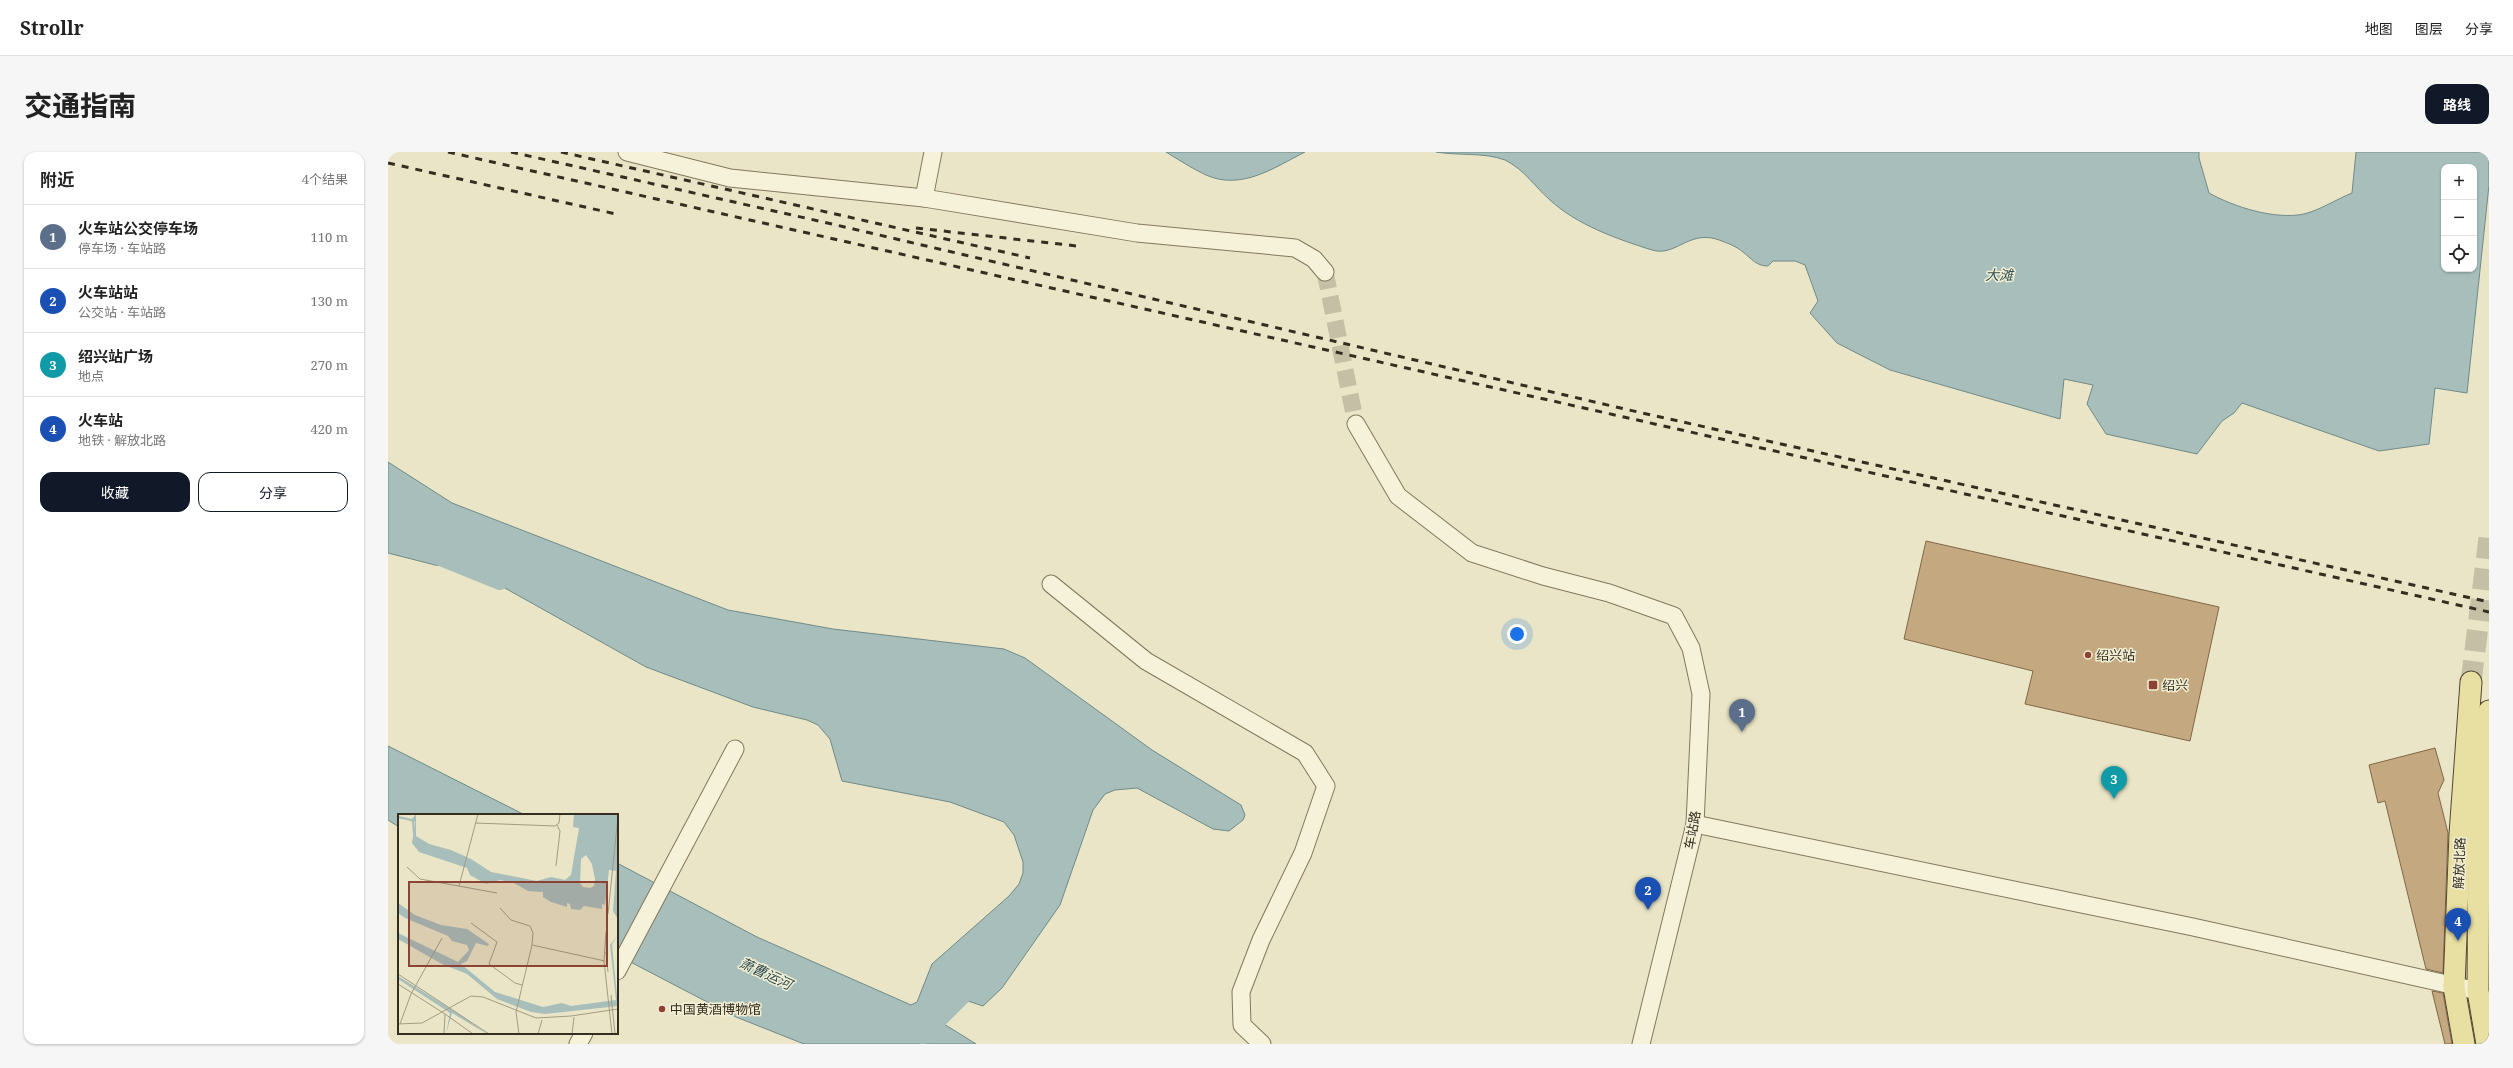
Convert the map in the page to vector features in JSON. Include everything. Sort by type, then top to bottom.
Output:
[{"type":"main road","name":"解放北路","points":[[2464,1044],[2454,987],[2460,834],[2471,682]]},
{"type":"main road","name":"解放北路","points":[[2487,1044],[2478,991],[2480,813],[2489,711]]},
{"type":"street","points":[[627,152],[730,178],[924,198],[1137,233],[1295,248],[1314,259],[1325,272]]},
{"type":"street","points":[[924,198],[933,152]]},
{"type":"street","name":"车站路","points":[[1356,424],[1398,496],[1472,553],[1543,576],[1609,593],[1674,616],[1691,648],[1700,694],[1695,824],[1641,1044]]},
{"type":"street","points":[[1051,584],[1146,662],[1305,753],[1326,786],[1304,853],[1262,940],[1241,992],[1242,1024],[1262,1044]]},
{"type":"street","points":[[620,965],[735,748]]},
{"type":"street","points":[[1695,824],[2194,927],[2454,987],[2478,991]]},
{"type":"street","points":[[578,1044],[583,1034]]},
{"type":"water","points":[[1166,152],[1305,152],[1258,175],[1245,179],[1232,180],[1219,179],[1206,175]]},
{"type":"water","name":"大滩","points":[[1436,152],[2199,152],[2199,158],[2209,193],[2230,203],[2255,211],[2268,214],[2293,215],[2310,212],[2352,193],[2356,152],[2489,152],[2489,185],[2467,393],[2435,388],[2429,444],[2379,451],[2242,403],[2234,413],[2222,421],[2197,454],[2106,434],[2087,404],[2093,385],[2064,379],[2060,419],[1890,370],[1837,343],[1810,313],[1818,301],[1805,265],[1795,261],[1773,261],[1768,266],[1760,265],[1734,246],[1706,237],[1697,238],[1668,250],[1660,251],[1652,250],[1625,241],[1611,236],[1572,217],[1544,195],[1529,178],[1512,164],[1505,160],[1480,155]]},
{"type":"water","name":"萧曹运河","points":[[388,462],[452,503],[728,610],[833,629],[1004,649],[1025,658],[1152,750],[1241,805],[1245,815],[1243,820],[1229,831],[1213,829],[1137,788],[1115,790],[1105,794],[1093,810],[1060,905],[1002,988],[983,1006],[956,997],[947,1004],[936,1019],[976,1044],[804,1044],[736,1017],[618,956],[618,864],[757,937],[911,1005],[917,1002],[932,964],[1009,896],[1019,884],[1023,873],[1023,862],[1014,835],[1004,822],[950,802],[842,781],[830,739],[818,725],[807,720],[753,707],[646,667],[469,568],[435,565],[388,553]]},
{"type":"water","points":[[388,746],[523,814],[398,814],[398,826],[388,820]]},
{"type":"building","name":"绍兴站","points":[[1926,541],[2219,607],[2190,741],[2025,704],[2033,671],[1904,639]]},
{"type":"building","points":[[2435,748],[2444,780],[2438,793],[2448,833],[2443,973],[2426,969],[2385,801],[2378,803],[2369,765]]},
{"type":"building","points":[[2432,991],[2443,993],[2452,1044],[2445,1044]]},
{"type":"waterway","points":[[443,559],[500,582]]},
{"type":"waterway","points":[[923,1036],[976,983]]},
{"type":"tunnel","points":[[1325,272],[1356,424]]},
{"type":"tunnel","points":[[2471,682],[2489,538]]},
{"type":"railway","points":[[448,152],[2489,612]]},
{"type":"railway","points":[[511,152],[832,224],[1629,410],[2489,602]]},
{"type":"railway","points":[[561,152],[1030,258]]},
{"type":"railway","points":[[388,163],[616,214]]},
{"type":"railway","points":[[916,228],[1077,246]]},
{"type":"place","name":"绍兴站","points":[[2088,655]]},
{"type":"place","name":"绍兴","points":[[2153,685]]},
{"type":"place","name":"火车站公交停车场","points":[[1742,732]]},
{"type":"place","name":"绍兴站广场","points":[[2114,799]]},
{"type":"place","name":"火车站站","points":[[1648,910]]},
{"type":"place","name":"火车站","points":[[2458,941]]},
{"type":"place","name":"中国黄酒博物馆","points":[[662,1009]]}]
